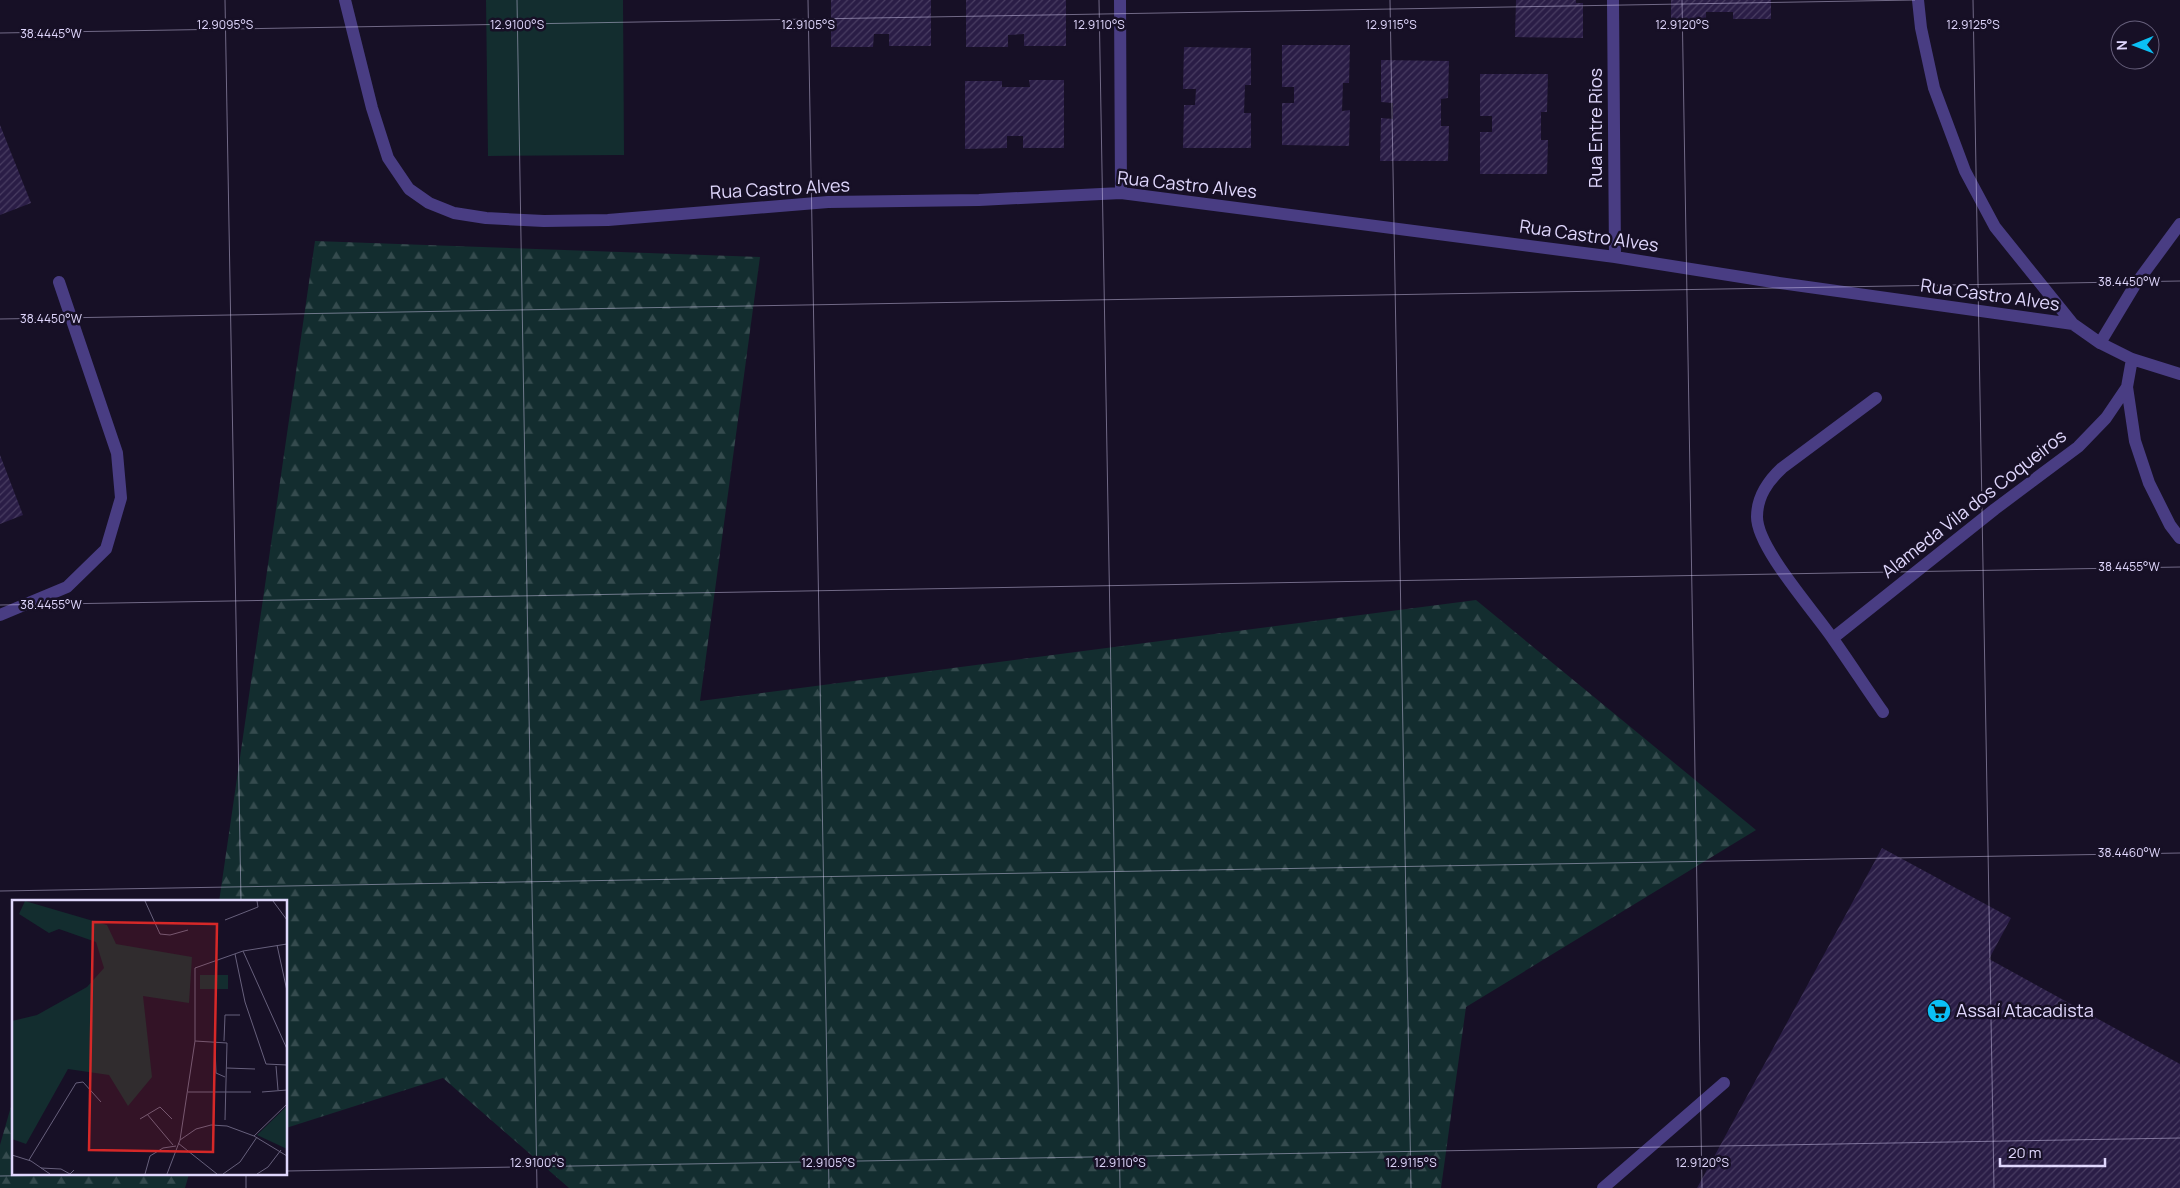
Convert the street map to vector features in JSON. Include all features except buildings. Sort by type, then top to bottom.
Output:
[{"type":"street","name":"Rua Castro Alves","points":[[345,0],[372,108],[388,158],[409,189],[429,203],[454,213],[486,218],[608,220],[828,202],[978,200],[1121,193],[1615,257],[1773,282],[2073,324]]},
{"type":"street","points":[[1120,0],[1121,193]]},
{"type":"street","name":"Rua Entre Rios","points":[[1613,0],[1615,257]]},
{"type":"street","points":[[1918,0],[1921,28],[1934,88],[1965,171],[1994,227],[2073,324],[2100,342],[2132,358],[2180,374]]},
{"type":"street","points":[[2100,342],[2135,285],[2180,224]]},
{"type":"street","points":[[0,615],[66,587],[106,549],[121,498],[117,453],[59,282]]},
{"type":"street","points":[[2132,358],[2127,387],[2135,441],[2149,483],[2170,525],[2180,538]]},
{"type":"street","name":"Alameda Vila dos Coqueiros","points":[[1833,638],[1987,515],[2078,447],[2106,418],[2127,387]]},
{"type":"street","points":[[1876,398],[1782,468],[1769,481],[1760,498],[1757,518],[1760,533],[1781,568],[1833,638],[1883,712]]},
{"type":"street","points":[[1603,1188],[1724,1084]]},
{"type":"green space","points":[[486,0],[623,0],[624,155],[488,156]]},
{"type":"green space","points":[[315,241],[760,257],[700,701],[1476,600],[1756,830],[1466,1007],[1441,1188],[569,1188],[443,1078],[288,1127],[288,900],[219,900]]},
{"type":"green space","points":[[12,1103],[12,1176],[188,1176],[185,1188],[0,1188],[0,1145]]},
{"type":"place","name":"Assaí Atacadista","points":[[1939,1011]]}]
